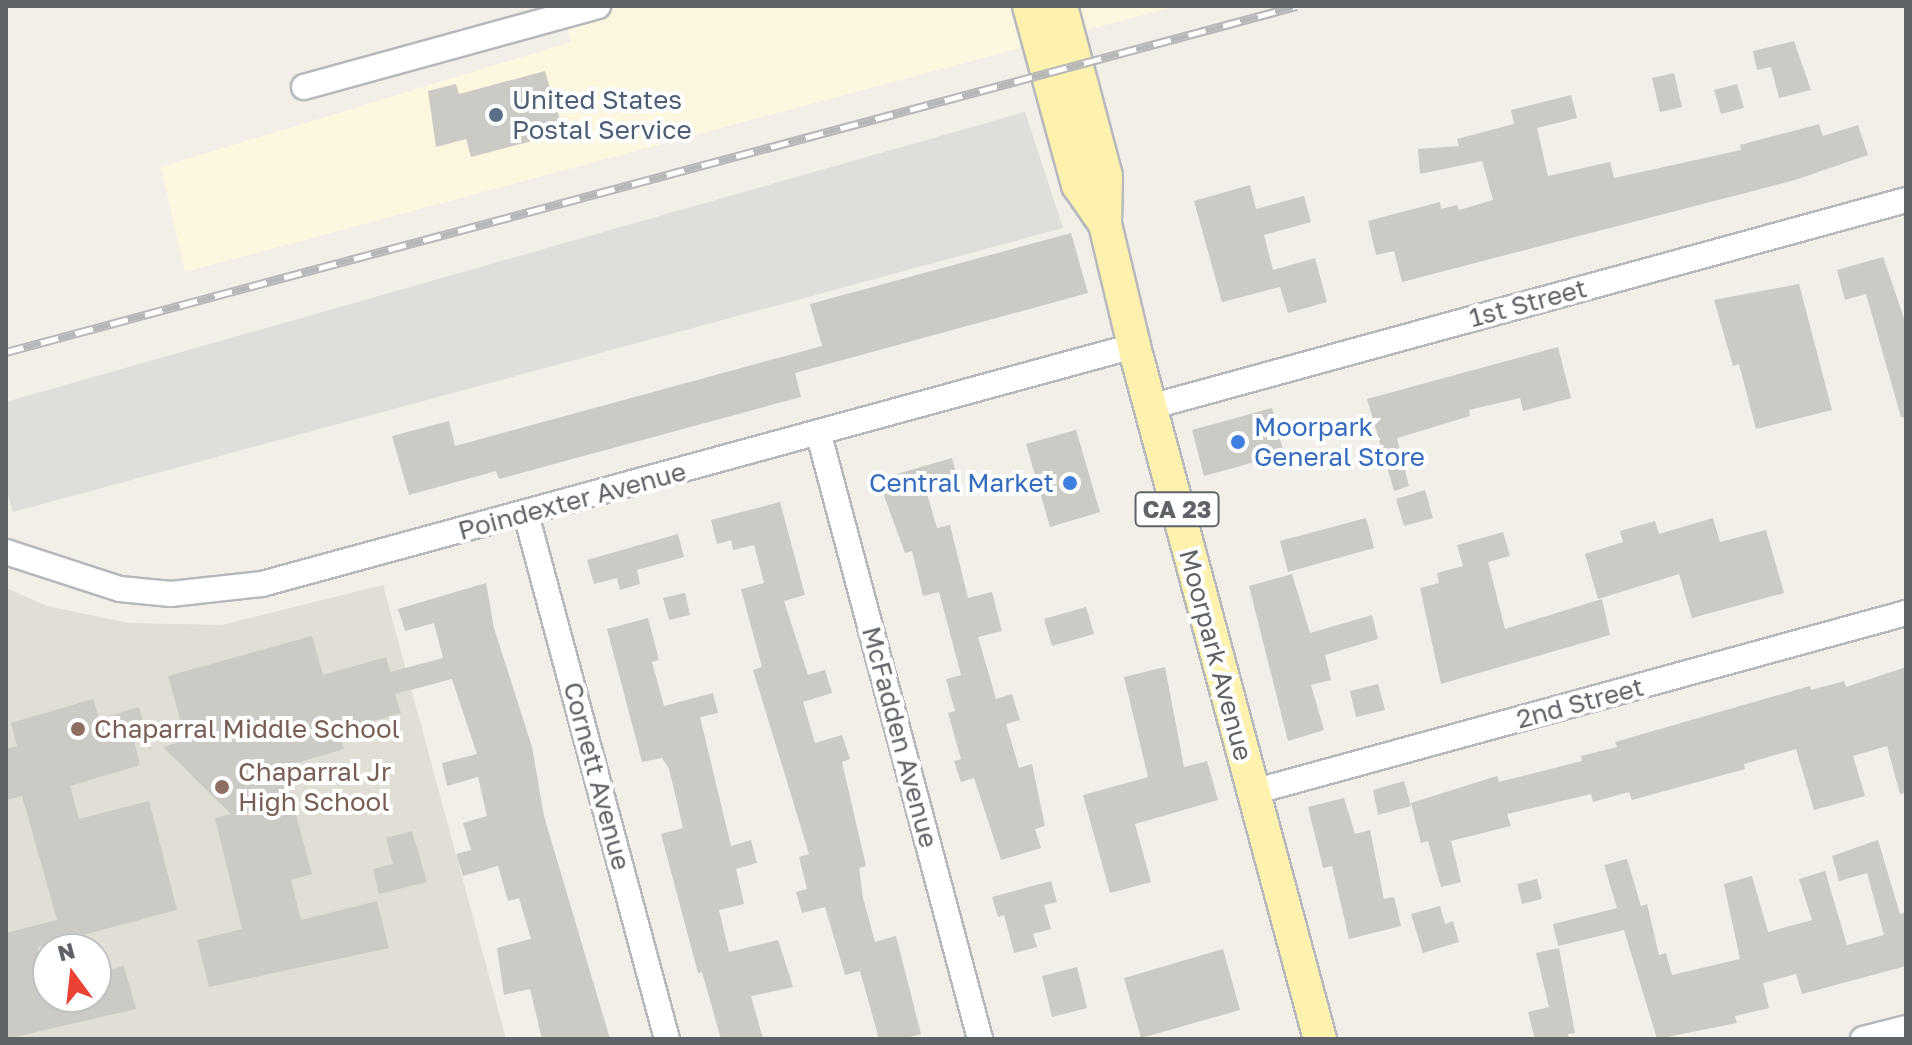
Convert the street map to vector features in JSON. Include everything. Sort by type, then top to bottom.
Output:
[{"type":"main road","name":"Moorpark Avenue","points":[[1029,6],[1078,185],[1105,224]]},
{"type":"main road","name":"Moorpark Avenue","points":[[1061,6],[1106,176],[1105,224],[1134,346],[1320,1039]]},
{"type":"street","points":[[304,87],[598,6]]},
{"type":"street","name":"1st Street","points":[[1150,407],[1906,200]]},
{"type":"street","name":"Poindexter Avenue","points":[[6,552],[120,589],[171,594],[262,584],[819,435],[1134,346]]},
{"type":"street","name":"McFadden Avenue","points":[[819,435],[980,1039]]},
{"type":"street","name":"Cornett Avenue","points":[[526,514],[667,1039]]},
{"type":"street","name":"2nd Street","points":[[1253,792],[1906,613]]},
{"type":"street","points":[[1863,1039],[1906,1028]]},
{"type":"shaded area","points":[[562,6],[1176,6],[185,272],[161,167],[571,42]]},
{"type":"shaded area","points":[[1025,112],[1063,228],[13,512],[6,488],[6,402]]},
{"type":"shaded area","name":"Chaparral Jr High School","points":[[383,585],[506,1039],[6,1039],[6,588],[47,606],[129,623],[222,625]]},
{"type":"building","points":[[1794,41],[1811,90],[1779,98],[1771,67],[1757,70],[1753,51]]},
{"type":"building","name":"United States Postal Service","points":[[545,71],[551,91],[562,88],[568,109],[558,112],[563,133],[471,157],[466,139],[436,147],[428,91],[456,84],[459,94]]},
{"type":"building","points":[[1674,73],[1682,107],[1660,112],[1652,78]]},
{"type":"building","points":[[1737,84],[1744,108],[1721,114],[1714,90]]},
{"type":"building","points":[[1571,95],[1577,118],[1537,128],[1548,176],[1610,162],[1614,178],[1741,150],[1740,145],[1819,124],[1823,136],[1858,125],[1868,155],[1795,180],[1402,282],[1394,251],[1376,255],[1368,221],[1440,202],[1441,209],[1457,205],[1459,210],[1493,200],[1482,161],[1420,174],[1418,149],[1459,146],[1457,139],[1514,124],[1511,110]]},
{"type":"building","points":[[1250,185],[1256,209],[1304,196],[1311,222],[1264,235],[1273,270],[1315,258],[1327,302],[1288,313],[1280,287],[1222,302],[1194,201]]},
{"type":"building","points":[[1071,233],[1088,293],[795,373],[801,397],[499,479],[496,471],[409,495],[392,436],[449,421],[455,446],[822,346],[810,304]]},
{"type":"building","points":[[1883,257],[1906,324],[1906,417],[1901,417],[1866,294],[1845,300],[1837,270]]},
{"type":"building","points":[[1799,284],[1832,410],[1756,429],[1739,364],[1733,366],[1714,300]]},
{"type":"building","points":[[1558,347],[1571,398],[1523,411],[1520,398],[1469,410],[1470,416],[1397,438],[1409,486],[1394,491],[1367,399]]},
{"type":"building","name":"Moorpark General Store","points":[[1272,408],[1284,454],[1204,476],[1192,430]]},
{"type":"building","points":[[1076,430],[1100,512],[1050,527],[1026,444]]},
{"type":"building","points":[[952,458],[958,481],[926,490],[937,528],[950,525],[968,598],[992,592],[1002,631],[978,637],[996,699],[1012,694],[1020,720],[1006,724],[1019,768],[1032,764],[1045,826],[1035,829],[1041,848],[1001,860],[974,778],[961,782],[954,761],[961,759],[948,713],[955,711],[946,679],[961,675],[939,592],[923,596],[912,551],[905,553],[883,493],[894,489],[890,476]]},
{"type":"building","points":[[1425,490],[1433,518],[1404,526],[1396,499]]},
{"type":"building","points":[[780,502],[805,595],[784,601],[808,675],[825,670],[832,693],[803,702],[815,743],[842,735],[850,759],[842,762],[866,866],[859,868],[863,898],[875,942],[896,936],[921,1034],[903,1039],[879,1039],[860,971],[845,975],[825,907],[802,913],[796,892],[807,889],[799,857],[809,854],[753,670],[762,667],[741,589],[764,583],[754,545],[733,550],[731,540],[717,544],[711,520]]},
{"type":"building","points":[[1366,518],[1374,548],[1288,572],[1280,541]]},
{"type":"building","points":[[1713,518],[1720,542],[1766,530],[1784,593],[1692,618],[1679,574],[1598,599],[1585,554],[1623,542],[1620,531],[1655,521],[1659,534]]},
{"type":"building","points":[[1503,532],[1510,556],[1488,562],[1505,629],[1602,599],[1610,635],[1441,684],[1420,588],[1439,583],[1437,573],[1463,566],[1457,545]]},
{"type":"building","points":[[678,534],[684,557],[637,570],[640,584],[620,590],[617,578],[594,584],[587,560]]},
{"type":"building","points":[[1292,574],[1310,633],[1372,615],[1378,639],[1325,655],[1331,680],[1311,685],[1324,730],[1288,741],[1249,586]]},
{"type":"building","points":[[486,583],[494,628],[532,747],[544,816],[610,1039],[542,1039],[530,989],[504,995],[497,948],[531,939],[519,898],[508,901],[498,866],[463,876],[456,854],[471,850],[463,823],[487,816],[478,777],[447,786],[442,763],[477,754],[452,679],[395,694],[401,713],[338,731],[344,749],[283,767],[312,874],[291,880],[301,920],[377,901],[389,948],[209,987],[197,940],[242,929],[215,818],[231,814],[163,747],[186,740],[168,676],[312,636],[323,675],[386,657],[390,672],[443,658],[434,623],[405,631],[398,609]]},
{"type":"building","points":[[685,593],[690,615],[669,620],[663,598]]},
{"type":"building","points":[[1086,607],[1094,634],[1052,646],[1044,619]]},
{"type":"building","points":[[648,618],[659,660],[652,662],[664,706],[713,693],[718,713],[700,717],[731,846],[751,840],[757,863],[736,869],[744,904],[719,910],[729,952],[778,940],[793,987],[751,996],[763,1039],[721,1039],[702,972],[698,973],[661,834],[683,828],[669,769],[662,758],[642,762],[607,629]]},
{"type":"building","points":[[1165,667],[1184,767],[1207,761],[1218,800],[1135,824],[1151,882],[1110,893],[1083,795],[1148,777],[1124,677]]},
{"type":"building","points":[[1906,667],[1906,793],[1900,794],[1887,746],[1853,756],[1865,796],[1814,810],[1796,749],[1744,764],[1745,769],[1632,800],[1629,792],[1593,802],[1591,794],[1507,814],[1511,826],[1451,841],[1461,882],[1441,887],[1428,841],[1421,843],[1411,803],[1497,776],[1499,782],[1582,761],[1581,756],[1617,747],[1615,742],[1810,686],[1811,690],[1844,681],[1846,687]]},
{"type":"building","points":[[1378,684],[1385,710],[1356,717],[1350,691]]},
{"type":"building","points":[[93,699],[99,719],[139,707],[152,751],[132,732],[140,765],[70,786],[79,819],[149,801],[177,910],[91,933],[32,933],[32,1013],[112,1013],[112,969],[124,966],[136,1009],[6,1039],[6,933],[57,920],[22,796],[6,800],[6,749],[17,746],[11,723]]},
{"type":"building","points":[[1404,781],[1411,806],[1378,815],[1373,790]]},
{"type":"building","points":[[1344,798],[1355,834],[1370,830],[1384,899],[1394,897],[1401,926],[1349,939],[1332,866],[1323,868],[1308,807]]},
{"type":"building","points":[[412,831],[427,882],[379,894],[373,869],[393,864],[386,838]]},
{"type":"building","points":[[1878,840],[1900,914],[1906,912],[1906,966],[1802,994],[1796,974],[1763,983],[1769,1008],[1735,1016],[1737,1023],[1657,1039],[1624,930],[1558,946],[1553,924],[1617,908],[1604,865],[1627,859],[1641,906],[1647,904],[1659,955],[1666,953],[1672,975],[1740,959],[1724,884],[1752,876],[1768,932],[1812,920],[1799,879],[1825,871],[1847,945],[1884,935],[1867,873],[1839,881],[1832,856]]},
{"type":"building","points":[[1537,879],[1542,899],[1522,904],[1517,884]]},
{"type":"building","points":[[1051,881],[1057,902],[1044,905],[1051,929],[1033,934],[1037,947],[1014,953],[1004,915],[998,917],[992,897]]},
{"type":"building","points":[[1440,906],[1445,924],[1453,921],[1459,942],[1423,953],[1411,914]]},
{"type":"building","points":[[1559,948],[1575,1033],[1568,1034],[1569,1039],[1535,1039],[1528,1012],[1549,1007],[1536,953]]},
{"type":"building","points":[[1223,949],[1240,1010],[1141,1038],[1124,978]]},
{"type":"building","points":[[1077,967],[1087,1008],[1052,1017],[1042,976]]},
{"type":"railway","points":[[6,352],[1296,6]]},
{"type":"place","name":"United States Postal Service","points":[[496,115]]},
{"type":"place","name":"Moorpark General Store","points":[[1238,442]]},
{"type":"place","name":"Central Market","points":[[1070,483]]},
{"type":"place","name":"Chaparral Middle School","points":[[78,729]]},
{"type":"place","name":"Chaparral Jr High School","points":[[222,787]]}]
